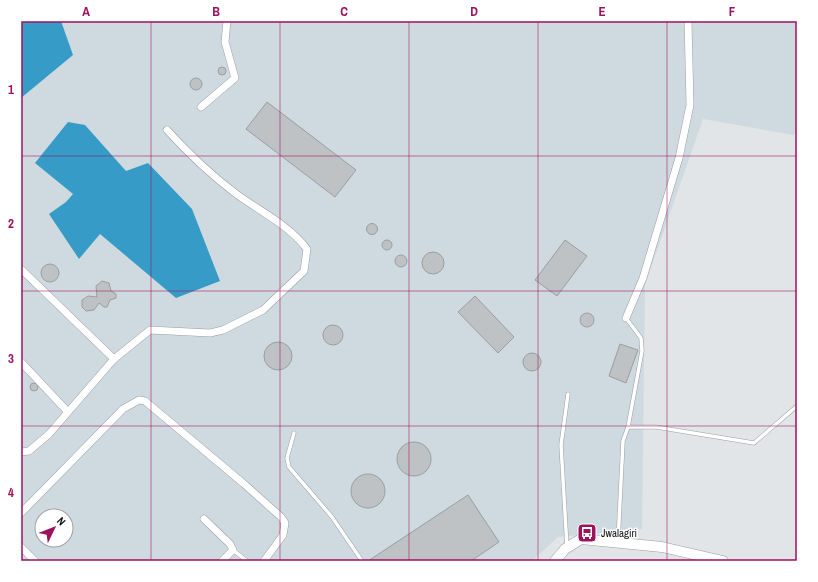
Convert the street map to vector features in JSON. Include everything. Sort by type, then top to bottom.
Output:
[{"type":"main road","points":[[555,561],[567,547],[581,539],[662,547],[723,561]]},
{"type":"street","points":[[201,107],[235,78],[225,42],[227,21]]},
{"type":"street","points":[[626,318],[643,278],[679,158],[690,105],[688,21]]},
{"type":"street","points":[[21,452],[29,451],[49,434],[67,411],[71,409],[114,359],[150,330],[210,333],[223,330],[263,310],[304,271],[307,249],[296,235],[229,188],[195,160],[167,130]]},
{"type":"street","points":[[21,268],[114,359]]},
{"type":"street","points":[[21,362],[37,377],[67,411]]},
{"type":"street","points":[[21,513],[123,409],[139,400],[145,401],[232,473],[281,517],[285,523],[283,535],[264,561]]},
{"type":"street","points":[[204,518],[230,544],[233,550],[222,561]]},
{"type":"street","points":[[21,547],[35,561]]},
{"type":"lane","points":[[618,543],[623,441],[628,427],[642,351],[641,338],[626,318]]},
{"type":"lane","points":[[567,547],[561,445],[568,394]]},
{"type":"lane","points":[[628,427],[656,427],[754,443],[797,406]]},
{"type":"lane","points":[[294,433],[287,458],[289,467],[332,517],[362,561]]},
{"type":"lane","points":[[233,550],[247,561]]},
{"type":"shaded area","points":[[21,21],[797,21],[797,133],[793,135],[703,119],[645,285],[642,529],[558,537],[532,561],[21,561]]},
{"type":"water","points":[[21,21],[61,21],[73,55],[21,98]]},
{"type":"water","points":[[68,122],[85,125],[126,171],[148,163],[192,209],[220,281],[176,298],[100,234],[79,259],[49,214],[66,202],[73,194],[35,163]]},
{"type":"building","points":[[220,67],[224,67],[226,71],[224,75],[220,75],[218,73],[218,69]]},
{"type":"building","points":[[194,78],[198,78],[202,84],[198,90],[194,90],[190,86],[190,82]]},
{"type":"building","points":[[267,102],[356,170],[335,197],[246,129]]},
{"type":"building","points":[[370,224],[374,224],[376,225],[376,233],[370,234],[367,231],[367,227]]},
{"type":"building","points":[[387,240],[392,245],[387,250],[382,245]]},
{"type":"building","points":[[565,240],[587,256],[557,296],[535,280]]},
{"type":"building","points":[[433,252],[441,255],[444,263],[441,271],[433,274],[425,271],[422,263],[425,255]]},
{"type":"building","points":[[401,255],[405,257],[407,261],[405,265],[401,267],[397,265],[395,261],[397,257]]},
{"type":"building","points":[[50,264],[56,267],[59,273],[56,279],[50,282],[44,279],[41,273],[44,267]]},
{"type":"building","points":[[102,281],[109,283],[111,291],[116,294],[116,298],[110,300],[107,307],[104,307],[99,303],[94,310],[86,311],[82,307],[82,300],[88,296],[97,297],[96,286]]},
{"type":"building","points":[[475,296],[514,337],[498,353],[458,312]]},
{"type":"building","points":[[587,313],[592,315],[594,320],[592,325],[587,327],[582,325],[580,320],[582,315]]},
{"type":"building","points":[[329,325],[337,325],[343,331],[343,339],[337,345],[329,345],[323,339],[323,331]]},
{"type":"building","points":[[278,342],[288,346],[292,356],[288,366],[278,370],[268,366],[264,356],[268,346]]},
{"type":"building","points":[[620,344],[638,350],[626,383],[609,376]]},
{"type":"building","points":[[532,353],[538,356],[541,362],[538,368],[532,371],[526,368],[523,362],[526,356]]},
{"type":"building","points":[[32,383],[36,383],[38,387],[36,391],[32,391],[30,389],[30,385]]},
{"type":"building","points":[[411,442],[417,442],[426,447],[430,453],[430,465],[426,471],[417,476],[411,476],[402,471],[397,462],[397,456],[402,447]]},
{"type":"building","points":[[365,474],[371,474],[380,479],[384,485],[384,497],[380,503],[371,508],[365,508],[356,503],[351,494],[351,488],[356,479]]},
{"type":"building","points":[[468,495],[499,542],[471,561],[368,561]]},
{"type":"place","name":"Jwalagiri","points":[[587,533]]}]
